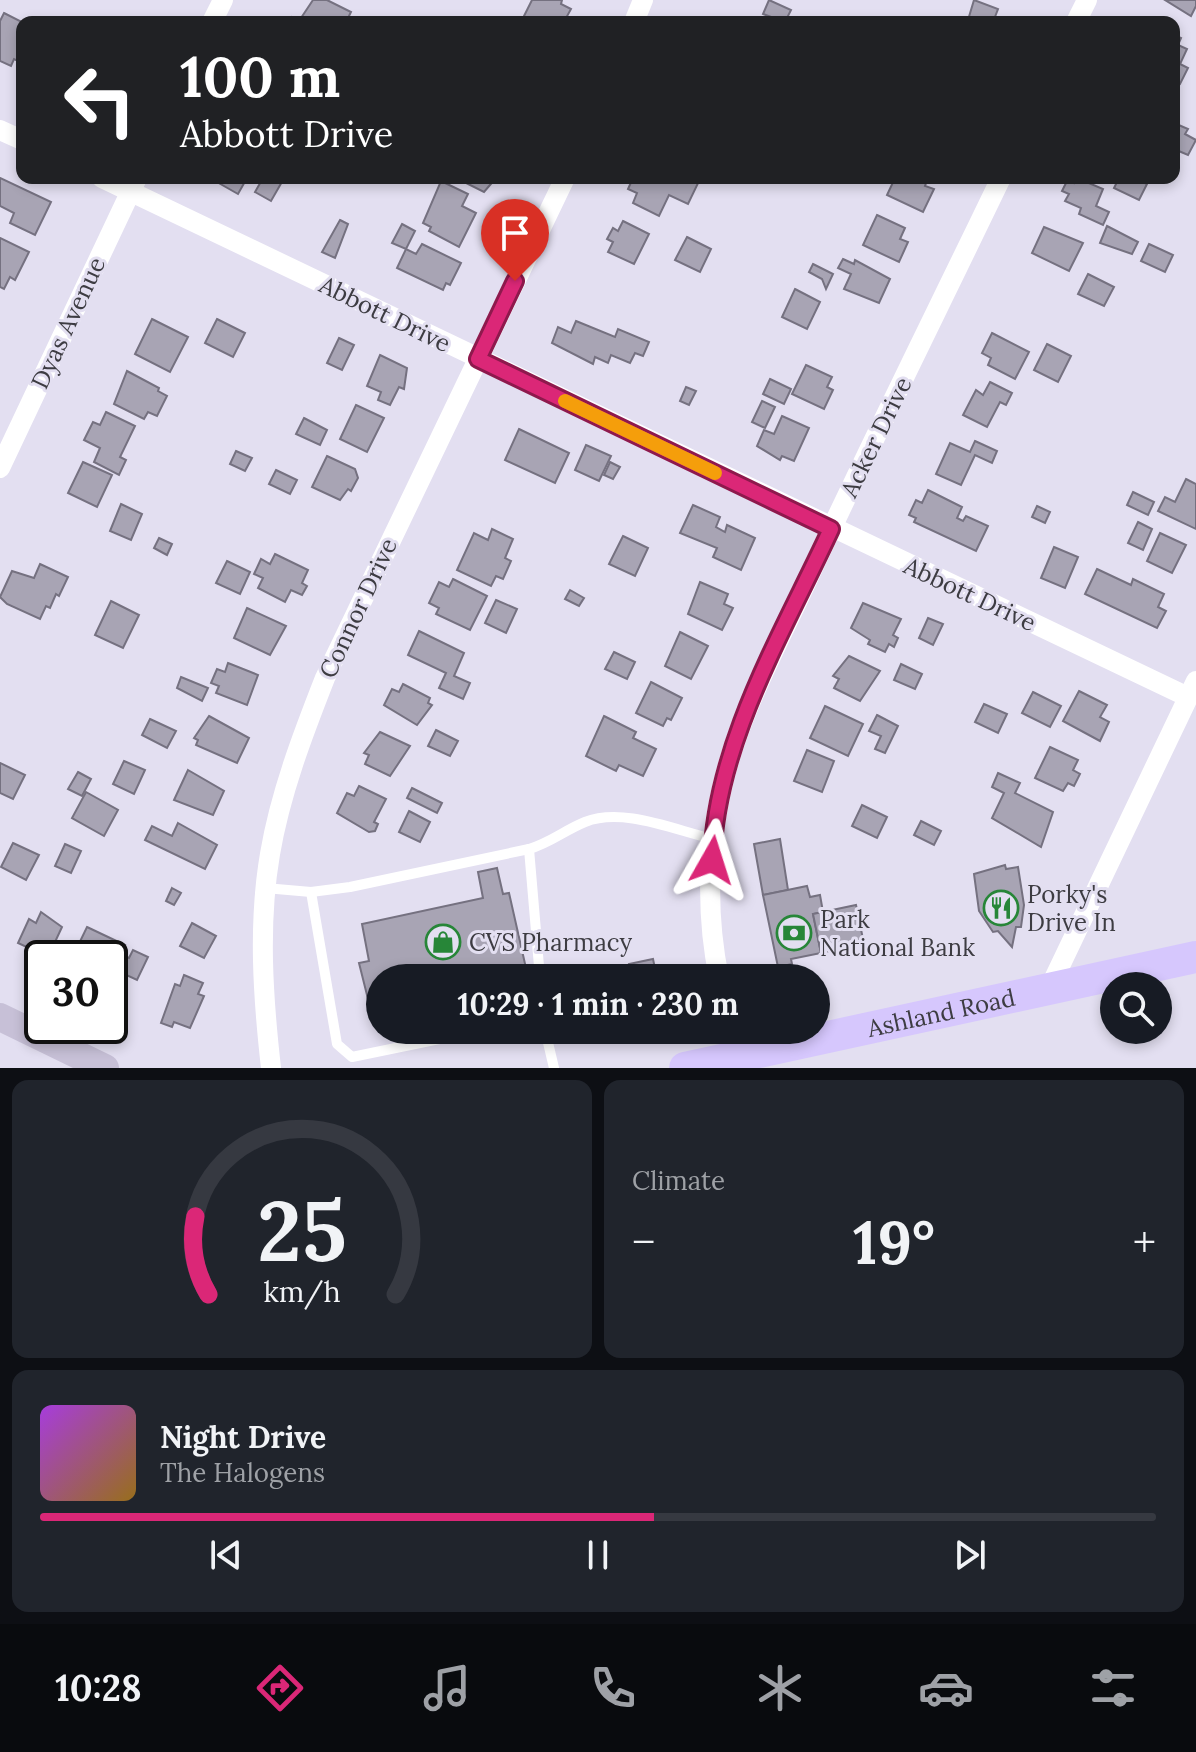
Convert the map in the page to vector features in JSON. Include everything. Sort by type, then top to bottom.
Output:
[{"type":"main road","name":"Ashland Road","points":[[830,1027],[1049,989],[1196,957]]},
{"type":"main road","name":"Ashland Road","points":[[685,1068],[733,1044]]},
{"type":"street","name":"Connor Drive","points":[[271,1068],[263,959],[265,888],[281,811],[325,678],[562,184]]},
{"type":"street","name":"Acker Drive","points":[[717,964],[711,916],[713,839],[720,796],[742,725],[831,529],[998,184]]},
{"type":"street","name":"Abbott Drive","points":[[134,185],[478,359],[831,529],[1192,689]]},
{"type":"street","name":"Dyas Avenue","points":[[0,468],[134,185]]},
{"type":"street","points":[[1049,989],[1192,689]]},
{"type":"street","points":[[0,1017],[105,1068]]},
{"type":"lane","points":[[265,888],[311,892],[529,849],[551,842],[584,823],[612,816],[713,839]]},
{"type":"lane","points":[[529,849],[539,964]]},
{"type":"lane","points":[[311,892],[337,1044],[342,1052],[352,1057],[415,1044]]},
{"type":"lane","points":[[548,1044],[554,1068]]},
{"type":"building","points":[[313,0],[327,0],[351,12],[349,16],[302,16]]},
{"type":"building","points":[[532,0],[562,0],[561,4],[571,9],[567,16],[524,16]]},
{"type":"building","points":[[769,0],[791,10],[788,16],[763,14]]},
{"type":"building","points":[[974,0],[998,9],[995,16],[969,16]]},
{"type":"building","points":[[1165,0],[1196,0],[1196,6],[1191,16]]},
{"type":"building","points":[[4,13],[16,19],[16,60],[11,66],[0,61],[0,21]]},
{"type":"building","points":[[1180,46],[1187,49],[1180,64]]},
{"type":"building","points":[[1180,64],[1188,68],[1180,84]]},
{"type":"building","points":[[1180,126],[1188,129],[1185,134],[1196,140],[1188,155],[1180,152]]},
{"type":"building","points":[[0,178],[51,202],[35,235],[10,223],[14,213],[0,206]]},
{"type":"building","points":[[220,184],[244,184],[238,194]]},
{"type":"building","points":[[260,184],[281,184],[271,201],[255,192]]},
{"type":"building","points":[[440,184],[447,184],[468,194],[462,206],[476,213],[459,247],[429,231],[431,227],[423,223]]},
{"type":"building","points":[[468,184],[491,184],[484,192]]},
{"type":"building","points":[[630,184],[698,184],[688,204],[669,195],[659,216],[633,203],[637,193],[628,189]]},
{"type":"building","points":[[892,184],[926,184],[934,189],[923,212],[887,195]]},
{"type":"building","points":[[1066,184],[1091,184],[1103,189],[1096,206],[1109,212],[1103,225],[1079,214],[1081,208],[1065,201],[1069,194],[1062,191]]},
{"type":"building","points":[[1116,184],[1147,184],[1139,200],[1114,188]]},
{"type":"building","points":[[877,215],[905,228],[900,239],[908,242],[899,262],[863,245]]},
{"type":"building","points":[[340,220],[348,224],[335,258],[322,252]]},
{"type":"building","points":[[623,221],[649,234],[634,264],[608,252],[613,242],[607,239],[613,228],[618,231]]},
{"type":"building","points":[[402,224],[415,231],[406,249],[392,243]]},
{"type":"building","points":[[1107,226],[1138,242],[1132,254],[1100,243]]},
{"type":"building","points":[[1044,227],[1083,243],[1069,271],[1032,253]]},
{"type":"building","points":[[687,237],[711,249],[700,272],[675,260]]},
{"type":"building","points":[[0,238],[29,252],[15,280],[10,277],[4,289],[0,287]]},
{"type":"building","points":[[422,244],[461,263],[450,285],[446,283],[443,290],[397,268],[406,249],[416,254]]},
{"type":"building","points":[[1149,244],[1173,255],[1165,272],[1141,261]]},
{"type":"building","points":[[843,259],[854,264],[855,260],[890,279],[879,303],[844,289],[851,274],[838,268]]},
{"type":"building","points":[[813,264],[833,274],[826,289],[822,279],[809,272]]},
{"type":"building","points":[[1088,274],[1114,287],[1104,306],[1078,294]]},
{"type":"building","points":[[795,289],[820,302],[807,329],[782,317]]},
{"type":"building","points":[[152,319],[188,337],[170,372],[135,354]]},
{"type":"building","points":[[217,319],[245,333],[233,357],[205,343]]},
{"type":"building","points":[[576,321],[615,337],[618,329],[649,342],[643,356],[635,353],[630,363],[611,355],[608,363],[595,357],[593,364],[552,343],[558,327],[571,333]]},
{"type":"building","points":[[992,333],[1029,352],[1015,379],[988,365],[991,358],[982,353]]},
{"type":"building","points":[[339,338],[354,345],[342,370],[327,363]]},
{"type":"building","points":[[1047,344],[1071,356],[1058,382],[1034,370]]},
{"type":"building","points":[[380,355],[407,368],[404,389],[399,387],[390,405],[378,400],[381,392],[367,386]]},
{"type":"building","points":[[806,365],[832,377],[827,387],[833,390],[824,409],[792,394]]},
{"type":"building","points":[[127,371],[159,388],[158,391],[167,396],[157,416],[148,412],[144,419],[114,404]]},
{"type":"building","points":[[770,379],[791,389],[784,404],[763,394]]},
{"type":"building","points":[[990,382],[1012,393],[1006,405],[1000,402],[987,427],[963,415],[976,390],[983,395]]},
{"type":"building","points":[[686,387],[696,391],[689,405],[680,401]]},
{"type":"building","points":[[762,401],[775,407],[765,428],[752,422]]},
{"type":"building","points":[[356,405],[384,418],[367,452],[340,439]]},
{"type":"building","points":[[106,412],[135,426],[120,457],[126,460],[119,475],[94,462],[100,448],[84,440],[93,422],[100,425]]},
{"type":"building","points":[[782,416],[809,428],[794,461],[782,456],[780,460],[757,446],[764,430],[774,434]]},
{"type":"building","points":[[304,418],[327,430],[320,445],[296,434]]},
{"type":"building","points":[[519,429],[569,453],[555,483],[505,460]]},
{"type":"building","points":[[975,441],[997,451],[992,463],[975,455],[961,485],[936,474],[950,443],[970,452]]},
{"type":"building","points":[[586,445],[611,456],[599,481],[575,470]]},
{"type":"building","points":[[236,451],[252,458],[245,471],[230,464]]},
{"type":"building","points":[[327,456],[355,469],[358,478],[351,491],[348,489],[340,500],[312,487]]},
{"type":"building","points":[[83,462],[112,475],[97,507],[68,493]]},
{"type":"building","points":[[610,462],[620,467],[613,479],[604,475]]},
{"type":"building","points":[[276,470],[297,480],[290,494],[269,484]]},
{"type":"building","points":[[1186,479],[1196,484],[1196,529],[1158,511],[1165,497],[1175,502]]},
{"type":"building","points":[[928,490],[962,507],[957,518],[963,521],[966,516],[988,526],[976,551],[914,522],[916,518],[909,515],[916,500],[922,503]]},
{"type":"building","points":[[1133,492],[1154,502],[1148,515],[1127,505]]},
{"type":"building","points":[[121,504],[142,514],[131,540],[110,531]]},
{"type":"building","points":[[693,505],[720,517],[716,527],[725,532],[727,525],[755,538],[741,570],[713,557],[717,548],[680,533]]},
{"type":"building","points":[[1037,506],[1050,512],[1045,523],[1032,517]]},
{"type":"building","points":[[1138,522],[1152,529],[1143,550],[1128,543]]},
{"type":"building","points":[[492,529],[513,539],[505,558],[511,561],[503,579],[496,576],[491,586],[457,570],[474,533],[488,540]]},
{"type":"building","points":[[1160,533],[1186,545],[1172,573],[1147,561]]},
{"type":"building","points":[[623,536],[648,548],[635,576],[609,564]]},
{"type":"building","points":[[159,538],[172,544],[167,555],[154,548]]},
{"type":"building","points":[[1054,547],[1078,557],[1065,588],[1041,578]]},
{"type":"building","points":[[275,554],[308,570],[302,583],[307,586],[302,595],[291,590],[285,602],[258,588],[263,578],[254,574],[261,559],[270,564]]},
{"type":"building","points":[[227,561],[250,572],[240,594],[216,583]]},
{"type":"building","points":[[40,564],[68,577],[59,596],[56,594],[50,608],[46,606],[40,619],[7,604],[0,597],[12,571],[34,578]]},
{"type":"building","points":[[1097,569],[1131,585],[1133,579],[1164,594],[1158,607],[1166,611],[1157,628],[1085,594]]},
{"type":"building","points":[[453,579],[487,596],[470,630],[436,614],[439,608],[429,603],[439,582],[449,587]]},
{"type":"building","points":[[700,582],[728,594],[724,604],[733,608],[722,630],[688,614]]},
{"type":"building","points":[[570,590],[584,598],[579,606],[565,599]]},
{"type":"building","points":[[496,600],[517,609],[506,633],[485,623]]},
{"type":"building","points":[[111,601],[139,615],[123,648],[95,635]]},
{"type":"building","points":[[863,603],[901,619],[893,635],[898,638],[894,647],[889,644],[885,652],[868,644],[870,640],[851,628]]},
{"type":"building","points":[[247,608],[286,626],[270,655],[234,638]]},
{"type":"building","points":[[928,618],[943,624],[933,645],[919,638]]},
{"type":"building","points":[[419,631],[464,653],[454,676],[470,683],[463,699],[439,688],[446,673],[408,655]]},
{"type":"building","points":[[680,632],[708,646],[691,679],[665,666]]},
{"type":"building","points":[[614,652],[635,662],[627,679],[605,669]]},
{"type":"building","points":[[849,656],[880,671],[860,701],[834,688],[839,679],[833,676]]},
{"type":"building","points":[[228,663],[258,675],[247,705],[216,693],[219,686],[211,683],[217,669],[225,672]]},
{"type":"building","points":[[901,664],[922,674],[915,689],[894,680]]},
{"type":"building","points":[[181,677],[208,688],[202,701],[177,688]]},
{"type":"building","points":[[651,682],[682,698],[671,720],[667,718],[663,726],[636,713]]},
{"type":"building","points":[[403,684],[430,698],[428,703],[432,705],[417,725],[384,705],[392,689],[399,692]]},
{"type":"building","points":[[1079,691],[1107,705],[1100,717],[1109,722],[1100,741],[1063,721]]},
{"type":"building","points":[[1033,692],[1061,706],[1050,727],[1022,713]]},
{"type":"building","points":[[984,704],[1007,714],[998,733],[975,722]]},
{"type":"building","points":[[825,706],[863,724],[848,756],[810,738]]},
{"type":"building","points":[[877,715],[898,726],[885,753],[875,749],[881,736],[869,731]]},
{"type":"building","points":[[209,716],[249,738],[237,763],[196,745],[198,740],[194,738]]},
{"type":"building","points":[[604,716],[636,732],[633,738],[656,749],[643,776],[619,765],[616,771],[586,756]]},
{"type":"building","points":[[150,719],[176,731],[167,748],[142,735]]},
{"type":"building","points":[[436,730],[458,741],[450,756],[428,746]]},
{"type":"building","points":[[380,732],[410,746],[390,776],[365,764],[369,755],[364,753]]},
{"type":"building","points":[[1050,747],[1078,760],[1073,770],[1080,774],[1074,786],[1068,783],[1063,791],[1035,778]]},
{"type":"building","points":[[807,750],[834,761],[822,792],[794,781]]},
{"type":"building","points":[[124,761],[145,770],[134,794],[113,784]]},
{"type":"building","points":[[0,763],[25,775],[13,799],[0,793]]},
{"type":"building","points":[[188,770],[224,791],[213,815],[174,800]]},
{"type":"building","points":[[78,772],[91,779],[82,796],[68,789]]},
{"type":"building","points":[[998,773],[1020,783],[1015,793],[1053,812],[1041,847],[992,818],[1004,793],[992,787]]},
{"type":"building","points":[[359,786],[386,799],[374,822],[378,824],[375,831],[369,832],[337,813],[347,793],[354,796]]},
{"type":"building","points":[[412,788],[442,803],[437,813],[407,798]]},
{"type":"building","points":[[86,792],[118,810],[104,836],[72,818]]},
{"type":"building","points":[[862,805],[887,817],[877,838],[852,826]]},
{"type":"building","points":[[409,811],[430,822],[420,842],[399,832]]},
{"type":"building","points":[[921,821],[941,831],[934,845],[914,835]]},
{"type":"building","points":[[178,823],[217,845],[205,869],[145,840],[152,826],[172,836]]},
{"type":"building","points":[[780,839],[788,890],[763,895],[754,844]]},
{"type":"building","points":[[13,843],[39,855],[26,880],[1,867]]},
{"type":"building","points":[[65,844],[81,851],[71,873],[55,866]]},
{"type":"building","name":"Porky's Drive In","points":[[1005,865],[1006,869],[1018,867],[1024,905],[1021,927],[1016,927],[1012,947],[998,931],[993,932],[979,911],[974,874]]},
{"type":"building","name":"CVS Pharmacy","points":[[497,868],[503,894],[509,893],[525,964],[366,964],[366,991],[359,963],[369,961],[362,924],[483,898],[478,872]]},
{"type":"building","name":"Park National Bank","points":[[807,886],[810,897],[820,895],[823,912],[813,914],[821,953],[791,959],[792,964],[777,964],[763,895]]},
{"type":"building","points":[[172,888],[181,893],[174,905],[166,901]]},
{"type":"building","points":[[856,905],[864,944],[821,953],[813,914]]},
{"type":"building","points":[[41,912],[62,927],[56,940],[24,940],[24,946],[18,943],[29,919],[36,923]]},
{"type":"building","points":[[192,923],[216,936],[204,958],[180,946]]},
{"type":"building","points":[[87,927],[114,940],[81,940]]},
{"type":"building","points":[[133,950],[148,957],[137,980],[128,976],[128,958]]},
{"type":"building","points":[[653,959],[654,964],[629,964]]},
{"type":"building","points":[[184,975],[203,983],[198,994],[204,996],[190,1028],[174,1022],[172,1027],[161,1023],[175,984],[180,986]]},
{"type":"slow traffic","points":[[565,401],[715,473]]},
{"type":"place","name":"Porky's Drive In","points":[[1001,908]]},
{"type":"place","name":"Park National Bank","points":[[794,933]]},
{"type":"place","name":"CVS Pharmacy","points":[[443,942]]},
{"type":"route","points":[[515,281],[478,359],[831,529],[742,725],[720,796],[712,860]]}]
